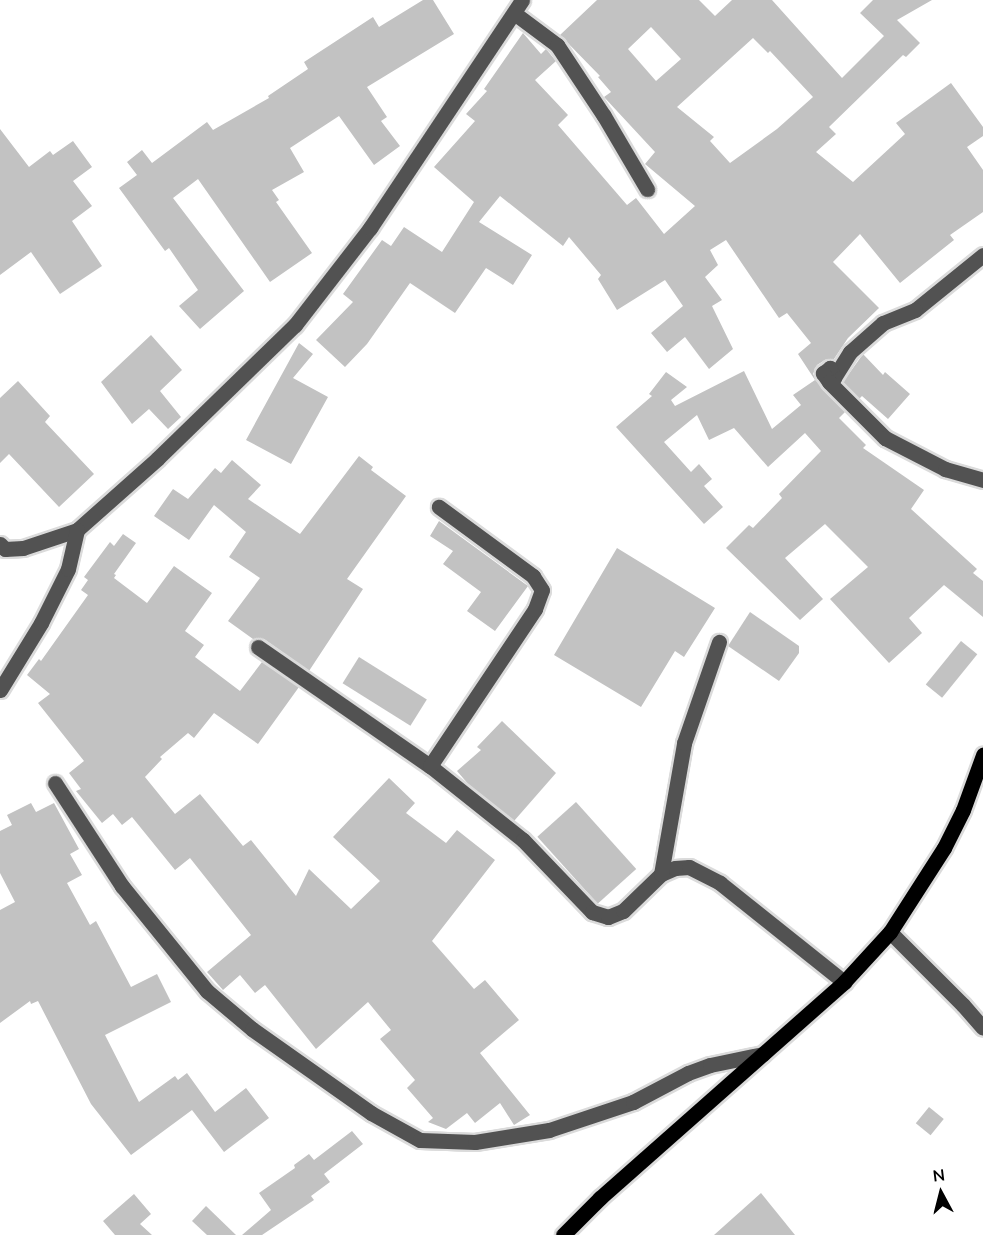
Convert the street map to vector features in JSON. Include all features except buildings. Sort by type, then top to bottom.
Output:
[{"type":"main road","points":[[563,1235],[600,1198],[844,982],[890,932],[944,848],[963,810],[983,755]]},
{"type":"street","points":[[0,544],[4,549],[23,548],[77,530],[158,458],[295,325],[370,228],[522,0]]},
{"type":"street","points":[[514,13],[557,45],[604,116],[647,189]]},
{"type":"street","points":[[983,255],[915,310],[883,323],[850,352],[834,378],[830,368],[824,373],[885,438],[945,469],[983,480]]},
{"type":"street","points":[[430,766],[535,609],[542,591],[533,576],[439,507]]},
{"type":"street","points":[[0,690],[41,623],[68,569],[77,530]]},
{"type":"street","points":[[661,874],[684,743],[719,642]]},
{"type":"street","points":[[258,647],[430,766],[523,840],[592,912],[608,917],[623,911],[661,874],[675,868],[689,867],[720,883],[844,982]]},
{"type":"street","points":[[55,783],[122,886],[207,991],[252,1029],[371,1113],[420,1140],[475,1142],[549,1130],[633,1102],[688,1073],[710,1065],[763,1054]]},
{"type":"street","points":[[890,932],[983,1028]]}]
